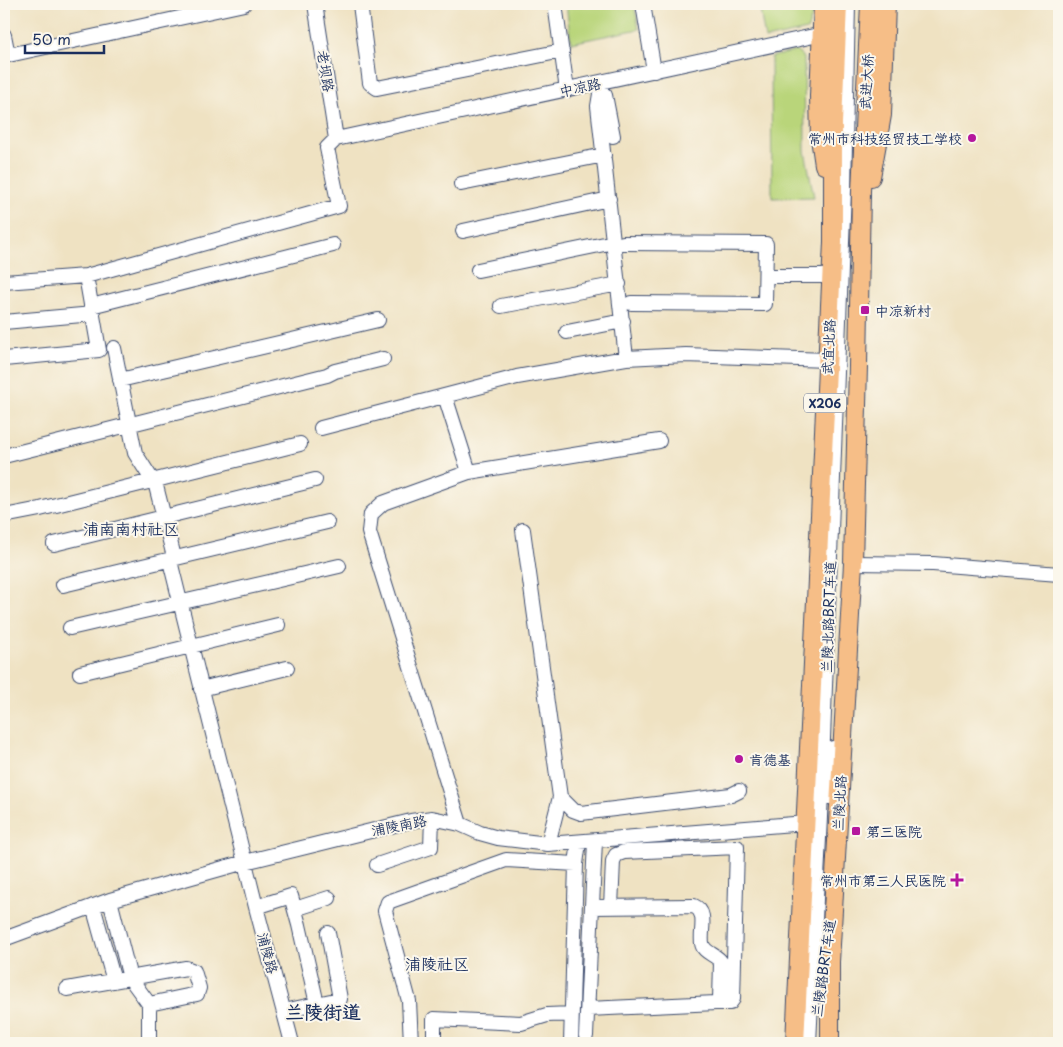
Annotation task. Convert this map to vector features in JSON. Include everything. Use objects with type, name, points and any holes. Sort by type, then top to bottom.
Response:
[{"type":"main road","points":[[823,4],[819,96],[820,138],[833,242]]},
{"type":"main road","name":"X206","points":[[838,4],[833,123],[859,241],[853,563]]},
{"type":"main road","name":"武进大桥","points":[[848,190],[870,4]]},
{"type":"main road","points":[[859,241],[882,115],[886,4]]},
{"type":"main road","name":"武宜北路","points":[[806,824],[833,242],[848,190]]},
{"type":"main road","name":"兰陵北路","points":[[831,1039],[830,962],[853,563]]},
{"type":"main road","points":[[795,1043],[806,824]]},
{"type":"street","points":[[4,35],[6,56],[244,4]]},
{"type":"street","name":"老坝路","points":[[315,4],[336,139]]},
{"type":"street","points":[[360,4],[370,83],[377,88],[562,50]]},
{"type":"street","points":[[555,4],[567,90]]},
{"type":"street","points":[[643,4],[654,71]]},
{"type":"street","points":[[848,4],[848,190]]},
{"type":"street","points":[[848,190],[862,4]]},
{"type":"street","name":"中凉路","points":[[336,139],[823,34]]},
{"type":"street","points":[[602,82],[614,136]]},
{"type":"street","points":[[602,82],[598,106],[609,200],[618,243],[619,284],[626,358]]},
{"type":"street","points":[[4,282],[86,276],[339,206],[327,148],[336,139]]},
{"type":"street","points":[[461,184],[604,155]]},
{"type":"street","name":"兰陵北路BRT车道","points":[[809,1043],[848,190]]},
{"type":"street","points":[[463,231],[609,200]]},
{"type":"street","points":[[478,270],[618,243],[766,244],[765,304],[631,303]]},
{"type":"street","points":[[4,322],[92,310],[333,245]]},
{"type":"street","points":[[4,359],[99,350],[86,276]]},
{"type":"street","points":[[766,276],[831,276]]},
{"type":"street","points":[[501,306],[619,284]]},
{"type":"street","points":[[120,380],[378,320]]},
{"type":"street","points":[[568,332],[623,321]]},
{"type":"street","name":"浦陵路","points":[[114,348],[136,453],[156,486],[164,517],[173,553],[170,565],[292,1043]]},
{"type":"street","points":[[321,428],[517,377],[626,358],[686,355],[827,360]]},
{"type":"street","points":[[4,456],[129,423],[327,375],[335,371],[383,359]]},
{"type":"street","points":[[445,396],[469,472]]},
{"type":"street","points":[[460,824],[369,532],[371,514],[383,503],[469,472],[659,441]]},
{"type":"street","points":[[4,516],[40,509],[300,444]]},
{"type":"street","points":[[54,544],[316,480]]},
{"type":"street","points":[[63,585],[327,522]]},
{"type":"street","points":[[523,530],[560,797],[548,844]]},
{"type":"street","points":[[853,563],[933,564],[1059,574]]},
{"type":"street","points":[[70,628],[339,566]]},
{"type":"street","points":[[80,673],[278,625]]},
{"type":"street","points":[[201,688],[287,668]]},
{"type":"street","points":[[816,1004],[833,748]]},
{"type":"street","points":[[560,797],[573,810],[581,813],[731,795],[739,791]]},
{"type":"street","points":[[377,865],[431,847],[432,818]]},
{"type":"street","name":"浦陵南路","points":[[4,939],[110,900],[245,862],[412,820],[432,818],[460,824],[480,833],[498,838],[548,844],[806,824]]},
{"type":"street","points":[[586,1036],[595,841]]},
{"type":"street","points":[[571,1043],[576,864],[579,842]]},
{"type":"street","points":[[588,1008],[730,1003],[734,999],[737,847],[624,852],[616,855],[613,861],[611,907]]},
{"type":"street","points":[[411,1043],[409,1001],[385,911],[388,902],[506,860],[576,864]]},
{"type":"street","name":"兰陵路BRT车道","points":[[815,1043],[816,1004],[834,894]]},
{"type":"street","points":[[256,908],[291,896],[317,1004]]},
{"type":"street","points":[[295,909],[329,898]]},
{"type":"street","points":[[110,900],[130,978],[149,1004],[149,1043]]},
{"type":"street","points":[[93,906],[114,981]]},
{"type":"street","points":[[592,907],[694,906],[699,908],[702,914],[702,945],[704,950],[718,957],[721,962],[720,1000],[716,1003]]},
{"type":"street","points":[[284,1011],[340,999],[328,933]]},
{"type":"street","points":[[66,989],[186,968],[194,970],[199,988],[197,994],[149,1004]]},
{"type":"street","points":[[434,1043],[434,1019],[521,1023],[547,1015],[572,1014]]},
{"type":"green space","points":[[566,4],[634,4],[639,29],[571,43]]},
{"type":"green space","points":[[759,4],[813,4],[812,17],[807,30],[765,39]]},
{"type":"green space","points":[[796,51],[804,58],[805,151],[814,197],[772,198],[771,57]]},
{"type":"place","name":"常州市科技经贸技工学校","points":[[972,138]]},
{"type":"place","name":"中凉新村","points":[[865,310]]},
{"type":"place","name":"肯德基","points":[[739,759]]},
{"type":"place","name":"第三医院","points":[[856,831]]},
{"type":"place","name":"常州市第三人民医院","points":[[957,880]]},
{"type":"district","name":"浦南南村社区","points":[[131,528]]},
{"type":"district","name":"浦陵社区","points":[[437,963]]},
{"type":"district","name":"兰陵街道","points":[[323,1011]]}]
